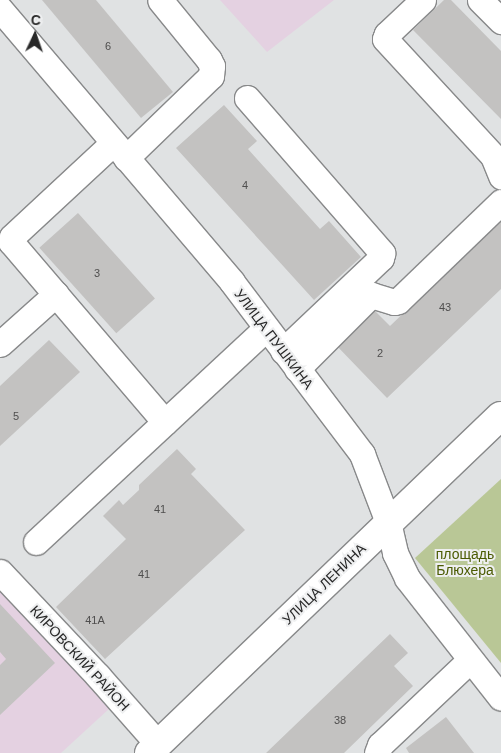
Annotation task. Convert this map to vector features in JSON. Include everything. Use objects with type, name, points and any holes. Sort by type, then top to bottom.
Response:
[{"type":"main road","name":"УЛИЦА ЛЕНИНА","points":[[154,749],[388,522],[501,416]]},
{"type":"street","points":[[160,0],[208,60],[212,66],[211,76],[11,239],[12,244],[165,422]]},
{"type":"street","points":[[423,0],[387,34],[385,39],[493,156],[501,176]]},
{"type":"street","points":[[480,0],[501,22]]},
{"type":"street","name":"УЛИЦА ПУШКИНА","points":[[0,9],[232,282],[362,454],[388,522],[395,554],[407,578],[501,698]]},
{"type":"street","points":[[247,98],[382,254],[381,258],[290,360]]},
{"type":"street","points":[[290,360],[371,295],[394,302],[398,301],[501,202]]},
{"type":"street","points":[[0,344],[56,294]]},
{"type":"street","points":[[36,542],[266,328]]},
{"type":"street","name":"КИРОВСКИЙ РАЙОН","points":[[0,572],[98,676],[154,749]]},
{"type":"street","points":[[381,750],[470,660]]},
{"type":"shaded area","points":[[220,0],[334,0],[267,52]]},
{"type":"shaded area","points":[[0,588],[110,708],[61,753],[0,753]]},
{"type":"green space","name":"площадь Блюхера","points":[[501,479],[501,663],[415,558]]},
{"type":"building","points":[[42,0],[96,0],[173,92],[141,118]]},
{"type":"building","points":[[444,0],[451,0],[501,51],[501,119],[413,30]]},
{"type":"building","points":[[224,105],[257,141],[248,149],[320,229],[329,221],[361,257],[314,300],[176,148]]},
{"type":"building","points":[[78,213],[155,298],[116,333],[39,248]]},
{"type":"building","points":[[501,220],[501,289],[387,398],[335,344],[372,308],[390,326]]},
{"type":"building","points":[[49,340],[80,372],[0,446],[0,386]]},
{"type":"building","points":[[177,449],[196,469],[191,474],[245,530],[105,659],[56,607],[126,539],[103,516],[119,500],[123,505],[139,490],[139,485]]},
{"type":"building","points":[[0,604],[55,663],[0,715],[0,665],[6,659],[0,652]]},
{"type":"building","points":[[390,634],[408,653],[394,666],[413,686],[344,753],[266,753]]},
{"type":"building","points":[[446,717],[474,753],[409,753],[406,748]]}]
